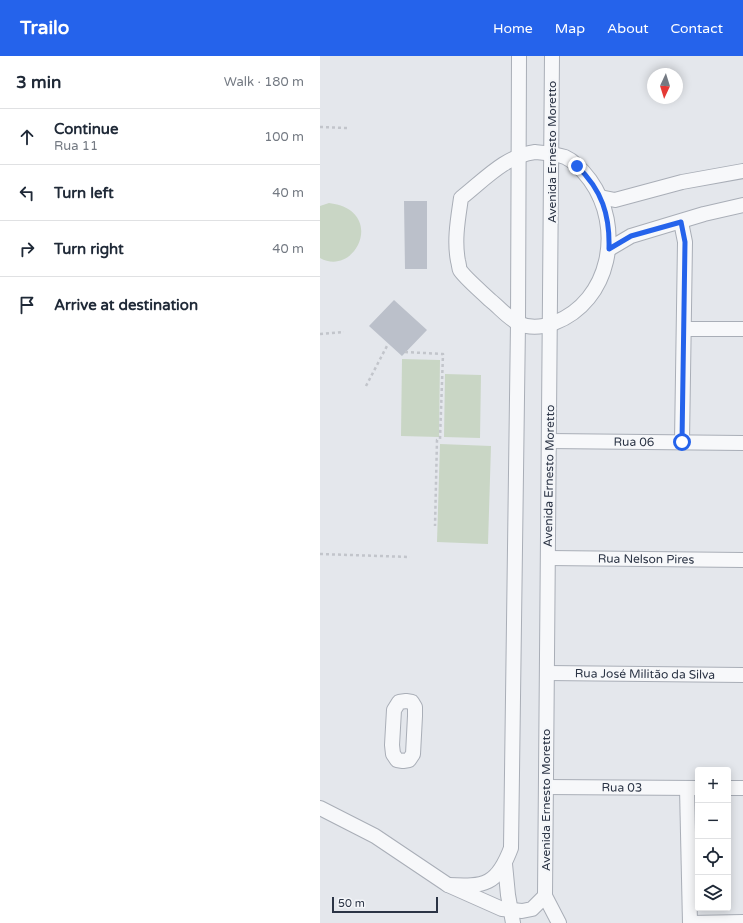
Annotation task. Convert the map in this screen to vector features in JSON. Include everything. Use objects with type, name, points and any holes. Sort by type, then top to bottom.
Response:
[{"type":"street","points":[[448,885],[470,886],[490,882],[505,864],[511,848],[518,323],[519,56]]},
{"type":"street","name":"Avenida Ernesto Moretto","points":[[545,896],[552,56]]},
{"type":"street","points":[[535,152],[552,154],[566,158],[577,166],[586,175],[600,197],[608,222],[609,249],[601,276],[587,299],[566,318],[550,324],[534,327],[518,323],[481,291],[460,270],[456,238],[461,198],[502,164],[519,156],[535,152]]},
{"type":"street","points":[[600,197],[615,200],[682,182],[743,171]]},
{"type":"street","points":[[609,249],[631,236],[704,214],[743,205]]},
{"type":"street","points":[[681,222],[685,242],[682,442]]},
{"type":"street","points":[[684,329],[743,329]]},
{"type":"street","name":"Rua 06","points":[[549,441],[743,443]]},
{"type":"street","name":"Rua Nelson Pires","points":[[548,558],[743,560]]},
{"type":"street","name":"Rua José Militão da Silva","points":[[547,673],[743,675]]},
{"type":"street","name":"Rua 03","points":[[546,787],[693,788]]},
{"type":"street","points":[[693,788],[690,923],[743,922]]},
{"type":"street","points":[[731,788],[743,788]]},
{"type":"street","points":[[320,808],[375,836],[448,885],[502,910],[512,917]]},
{"type":"street","points":[[505,864],[512,917]]},
{"type":"street","points":[[512,917],[522,911],[532,908],[545,896],[559,923]]},
{"type":"path","points":[[320,127],[347,128]]},
{"type":"path","points":[[320,334],[344,332]]},
{"type":"path","points":[[366,386],[388,344]]},
{"type":"path","points":[[405,352],[443,354],[440,440],[437,440],[435,526]]},
{"type":"path","points":[[320,554],[410,557]]},
{"type":"green space","points":[[329,203],[347,208],[357,217],[361,229],[360,241],[354,251],[345,259],[333,262],[320,258],[320,206]]},
{"type":"green space","points":[[402,359],[440,360],[439,437],[401,436]]},
{"type":"green space","points":[[445,374],[481,375],[480,438],[444,437]]},
{"type":"green space","points":[[440,444],[491,446],[488,544],[437,542]]},
{"type":"building","points":[[404,201],[427,201],[427,269],[405,269]]},
{"type":"building","points":[[394,300],[427,330],[402,356],[369,326]]},
{"type":"route","points":[[577,166],[586,175],[600,197],[608,222],[609,249],[631,236],[681,222],[685,242],[682,442]]}]
